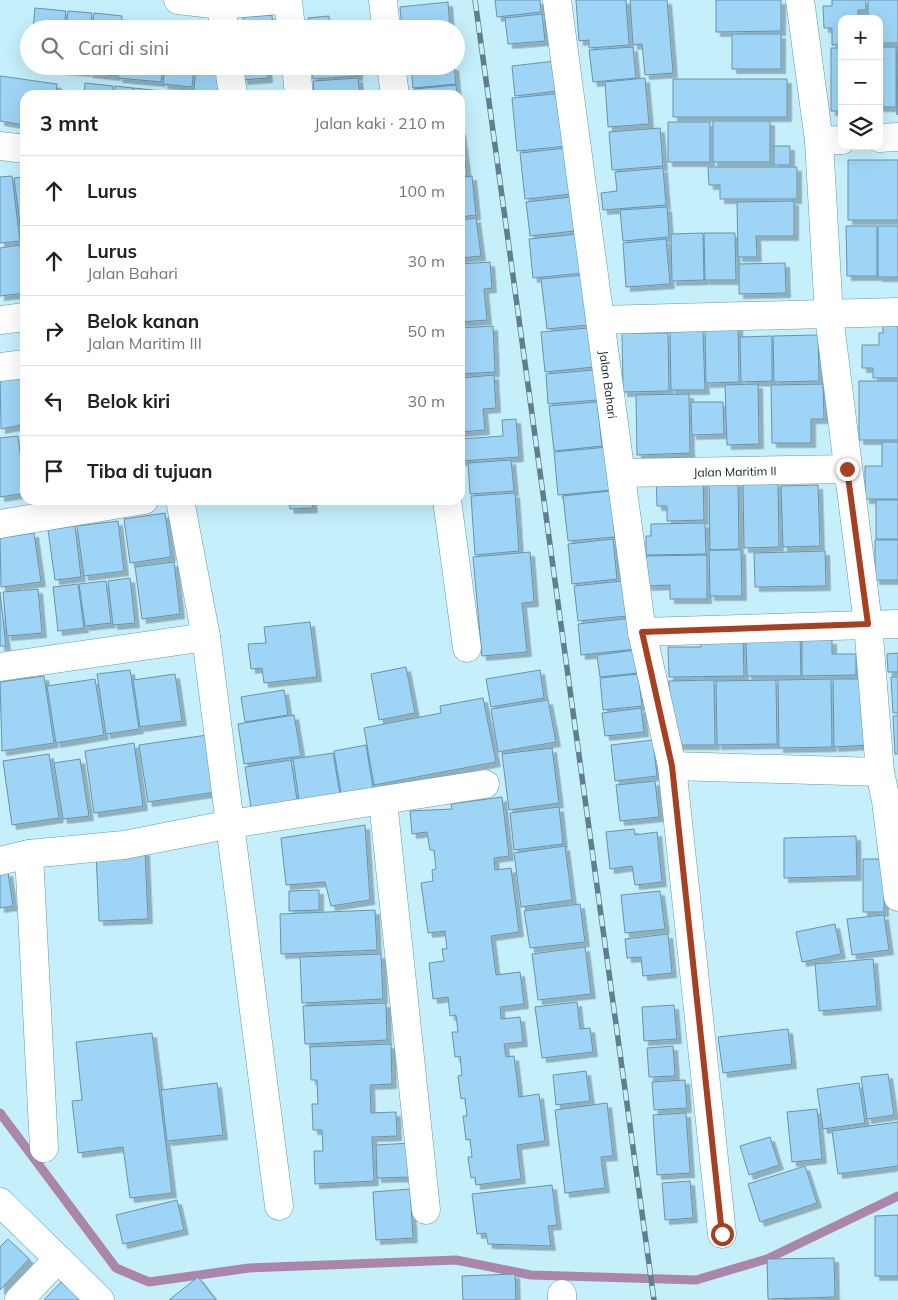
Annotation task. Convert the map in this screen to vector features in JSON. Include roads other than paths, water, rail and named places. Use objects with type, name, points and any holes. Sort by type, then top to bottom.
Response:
[{"type":"street","points":[[178,0],[222,11],[279,0]]},
{"type":"street","points":[[288,0],[290,20]]},
{"type":"street","points":[[383,0],[385,20]]},
{"type":"street","name":"Jalan Bahari","points":[[557,0],[642,632],[672,766],[722,1234]]},
{"type":"street","points":[[800,0],[830,141],[829,316],[868,624],[880,772],[886,801],[898,897]]},
{"type":"street","points":[[230,75],[232,90]]},
{"type":"street","points":[[297,75],[298,90]]},
{"type":"street","points":[[392,75],[394,90]]},
{"type":"street","points":[[883,138],[898,137]]},
{"type":"street","points":[[0,146],[20,148]]},
{"type":"street","points":[[600,320],[829,316],[898,312]]},
{"type":"street","points":[[0,320],[20,318]]},
{"type":"street","points":[[0,367],[20,365]]},
{"type":"street","name":"Jalan Maritim II","points":[[621,473],[847,469]]},
{"type":"street","points":[[0,524],[114,505]]},
{"type":"street","points":[[181,505],[206,637],[279,1206]]},
{"type":"street","points":[[449,505],[466,648]]},
{"type":"street","points":[[642,632],[898,624]]},
{"type":"street","points":[[0,667],[206,637]]},
{"type":"street","points":[[672,766],[880,772]]},
{"type":"street","points":[[0,860],[29,854],[124,845],[231,824],[383,802],[486,784]]},
{"type":"street","points":[[383,802],[426,1210]]},
{"type":"street","points":[[29,854],[44,1148]]},
{"type":"street","points":[[0,1202],[57,1260],[100,1300]]},
{"type":"street","points":[[19,1300],[57,1260]]},
{"type":"waterway","points":[[0,1113],[116,1268],[149,1282],[249,1268],[456,1260],[531,1275],[696,1280],[767,1259],[898,1196]]},
{"type":"railway","points":[[475,0],[654,1300]]}]
